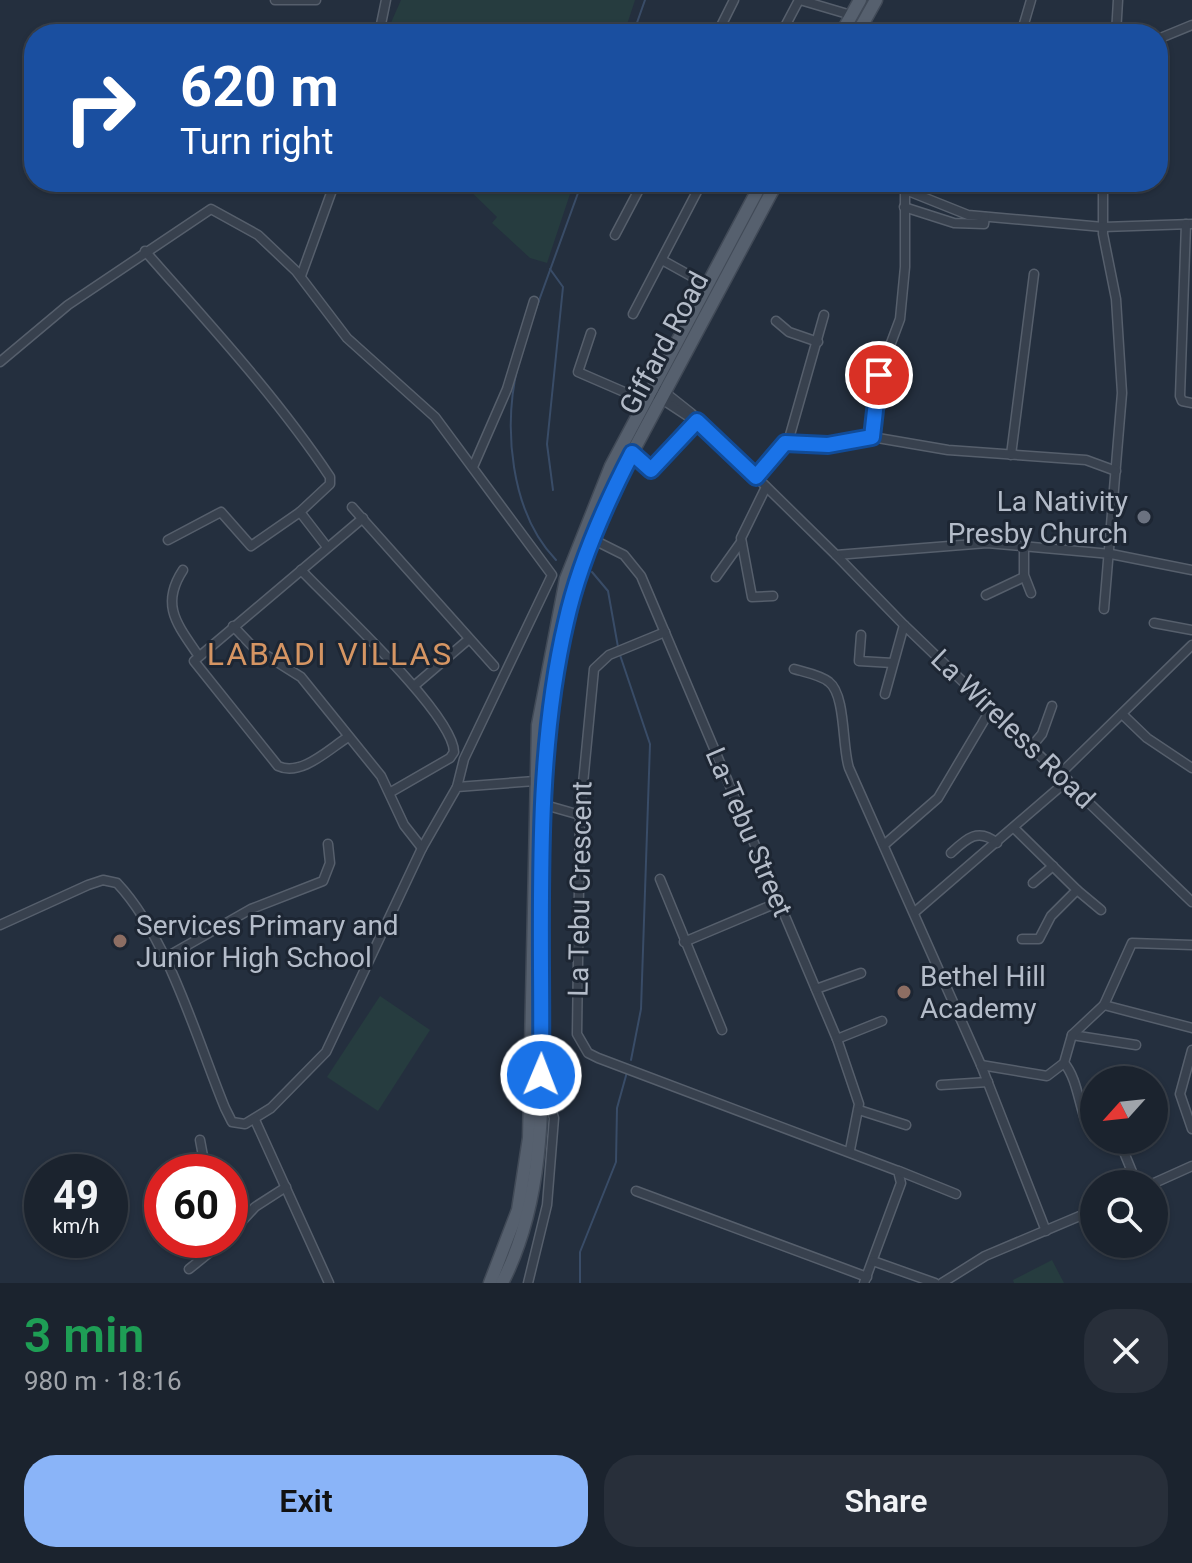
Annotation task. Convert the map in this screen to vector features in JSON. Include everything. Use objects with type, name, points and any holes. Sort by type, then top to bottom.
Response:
[{"type":"main road","points":[[846,24],[860,0]]},
{"type":"main road","points":[[863,24],[876,0]]},
{"type":"main road","name":"Giffard Road","points":[[502,1283],[529,1213],[539,1141],[545,805],[555,676],[566,619],[592,539],[632,453],[655,394],[707,285],[757,192]]},
{"type":"main road","name":"Giffard Road","points":[[490,1283],[518,1210],[529,1138],[538,725],[566,579],[598,495],[771,192]]},
{"type":"street","points":[[275,0],[300,3],[316,0]]},
{"type":"street","points":[[381,24],[386,0]]},
{"type":"street","points":[[722,24],[734,0]]},
{"type":"street","points":[[787,24],[800,0],[851,15]]},
{"type":"street","points":[[1024,24],[1031,0]]},
{"type":"street","points":[[1117,24],[1118,0]]},
{"type":"street","points":[[1168,35],[1192,25]]},
{"type":"street","points":[[301,276],[331,192]]},
{"type":"street","points":[[615,235],[638,192]]},
{"type":"street","points":[[633,314],[697,192]]},
{"type":"street","points":[[872,437],[879,375],[900,319],[905,267],[904,192]]},
{"type":"street","points":[[916,192],[950,209],[985,217],[1103,227],[1189,224],[1180,396],[1182,401],[1192,403]]},
{"type":"street","points":[[1103,192],[1103,227],[1118,319],[1122,393],[1111,554],[1104,609]]},
{"type":"street","points":[[904,207],[954,223],[984,224],[985,217]]},
{"type":"street","points":[[0,362],[68,305],[145,251],[214,209],[258,235],[301,276],[347,338],[425,406],[549,570],[552,579],[464,759],[457,787],[422,848],[326,1052],[291,1090],[255,1120],[245,1124],[232,1122],[163,959],[133,903],[112,881],[88,885],[0,925]]},
{"type":"street","points":[[145,251],[230,347],[330,477],[330,484],[300,512],[251,546],[221,512],[168,540]]},
{"type":"street","points":[[662,260],[707,285]]},
{"type":"street","points":[[1011,455],[1034,274]]},
{"type":"street","points":[[473,467],[507,389],[534,301]]},
{"type":"street","points":[[756,477],[788,442],[824,315]]},
{"type":"street","points":[[776,321],[789,332],[818,342]]},
{"type":"street","name":"La Wireless Road","points":[[591,333],[577,367],[578,372],[655,394],[697,421],[1192,902]]},
{"type":"street","points":[[632,453],[651,470],[697,421]]},
{"type":"street","points":[[788,442],[828,445],[872,437],[948,450],[1086,460],[1116,471]]},
{"type":"street","points":[[716,577],[741,542],[766,487]]},
{"type":"street","points":[[352,507],[494,666]]},
{"type":"street","points":[[300,512],[327,547]]},
{"type":"street","points":[[348,737],[298,769],[278,766],[195,664],[198,655],[363,518]]},
{"type":"street","name":"La-Tebu Street","points":[[592,539],[630,560],[641,576],[816,989],[857,1093],[859,1110],[850,1150]]},
{"type":"street","points":[[741,542],[752,597],[773,596]]},
{"type":"street","points":[[836,555],[955,544],[1024,546],[1111,554],[1192,570]]},
{"type":"street","points":[[1024,546],[1024,577],[1031,593]]},
{"type":"street","points":[[183,570],[173,585],[172,615],[198,655]]},
{"type":"street","points":[[301,570],[414,686],[451,735],[454,752],[450,758],[391,792]]},
{"type":"street","points":[[549,570],[566,579]]},
{"type":"street","points":[[986,595],[1024,577]]},
{"type":"street","points":[[1154,623],[1192,630]]},
{"type":"street","points":[[885,694],[904,625]]},
{"type":"street","points":[[233,626],[253,647],[301,677],[391,792],[404,825],[422,848]]},
{"type":"street","name":"La Tebu Crescent","points":[[665,632],[609,655],[594,669],[580,815],[577,1006],[581,1045],[598,1058],[850,1150]]},
{"type":"street","points":[[861,635],[859,661],[893,663]]},
{"type":"street","points":[[414,686],[469,639]]},
{"type":"street","points":[[1061,773],[1192,645]]},
{"type":"street","points":[[794,669],[832,684],[842,720],[849,768],[916,911],[1046,1231]]},
{"type":"street","points":[[1032,746],[1042,734],[1052,706]]},
{"type":"street","points":[[884,845],[938,798],[992,707]]},
{"type":"street","points":[[1122,714],[1156,745],[1192,768]]},
{"type":"street","points":[[916,911],[1068,780]]},
{"type":"street","points":[[457,787],[535,781]]},
{"type":"street","points":[[545,805],[580,815]]},
{"type":"street","points":[[1014,828],[1101,910]]},
{"type":"street","points":[[951,853],[970,836],[983,835],[997,843]]},
{"type":"street","points":[[163,959],[251,909],[323,881],[330,863],[328,844]]},
{"type":"street","points":[[1033,883],[1053,866]]},
{"type":"street","points":[[660,879],[722,1030]]},
{"type":"street","points":[[1022,939],[1039,939],[1051,916],[1077,890]]},
{"type":"street","points":[[684,942],[779,902]]},
{"type":"street","points":[[981,1065],[1044,1077],[1064,1063],[1072,1035],[1104,1005],[1132,943],[1192,945]]},
{"type":"street","points":[[816,989],[861,973]]},
{"type":"street","points":[[1104,1005],[1192,1028]]},
{"type":"street","points":[[837,1039],[882,1021]]},
{"type":"street","points":[[1072,1035],[1136,1045]]},
{"type":"street","points":[[1192,1050],[1180,1094],[1192,1129]]},
{"type":"street","points":[[1064,1063],[1073,1076],[1080,1106]]},
{"type":"street","points":[[941,1085],[988,1082]]},
{"type":"street","points":[[528,1283],[547,1205],[552,1147],[553,1109],[540,1105]]},
{"type":"street","points":[[859,1110],[906,1125]]},
{"type":"street","points":[[255,1120],[329,1283]]},
{"type":"street","points":[[200,1140],[203,1154]]},
{"type":"street","points":[[850,1150],[956,1194]]},
{"type":"street","points":[[1168,1177],[1192,1166]]},
{"type":"street","points":[[636,1191],[865,1280],[901,1183],[898,1171]]},
{"type":"street","points":[[248,1215],[286,1187]]},
{"type":"street","points":[[942,1283],[985,1256],[1080,1216]]},
{"type":"street","points":[[189,1269],[203,1258]]},
{"type":"street","points":[[873,1261],[935,1283]]},
{"type":"green space","points":[[401,0],[635,0],[627,24],[390,24]]},
{"type":"green space","points":[[471,192],[571,192],[547,263],[530,258],[492,223],[497,217]]},
{"type":"green space","points":[[380,996],[430,1030],[378,1111],[327,1077]]},
{"type":"green space","points":[[1052,1260],[1064,1283],[1014,1283],[1013,1280]]},
{"type":"waterway","points":[[637,24],[645,0]]},
{"type":"waterway","points":[[533,317],[578,192]]},
{"type":"waterway","points":[[550,269],[563,287],[547,444],[553,490]]},
{"type":"waterway","points":[[518,365],[511,415],[514,468],[529,518],[556,560]]},
{"type":"waterway","points":[[592,572],[608,591],[618,647]]},
{"type":"waterway","points":[[620,655],[650,744],[641,1009],[631,1060]]},
{"type":"waterway","points":[[580,1283],[580,1252],[616,1162],[617,1108],[627,1072]]},
{"type":"place","name":"La Nativity Presby Church","points":[[1144,517]]},
{"type":"place","name":"Services Primary and Junior High School","points":[[120,941]]},
{"type":"place","name":"Bethel Hill Academy","points":[[904,992]]},
{"type":"district","name":"LABADI VILLAS","points":[[330,654]]},
{"type":"route","points":[[541,1075],[548,731],[566,619],[585,558],[614,487],[632,453],[651,470],[697,421],[756,477],[782,444],[828,445],[872,437],[879,375]]}]
